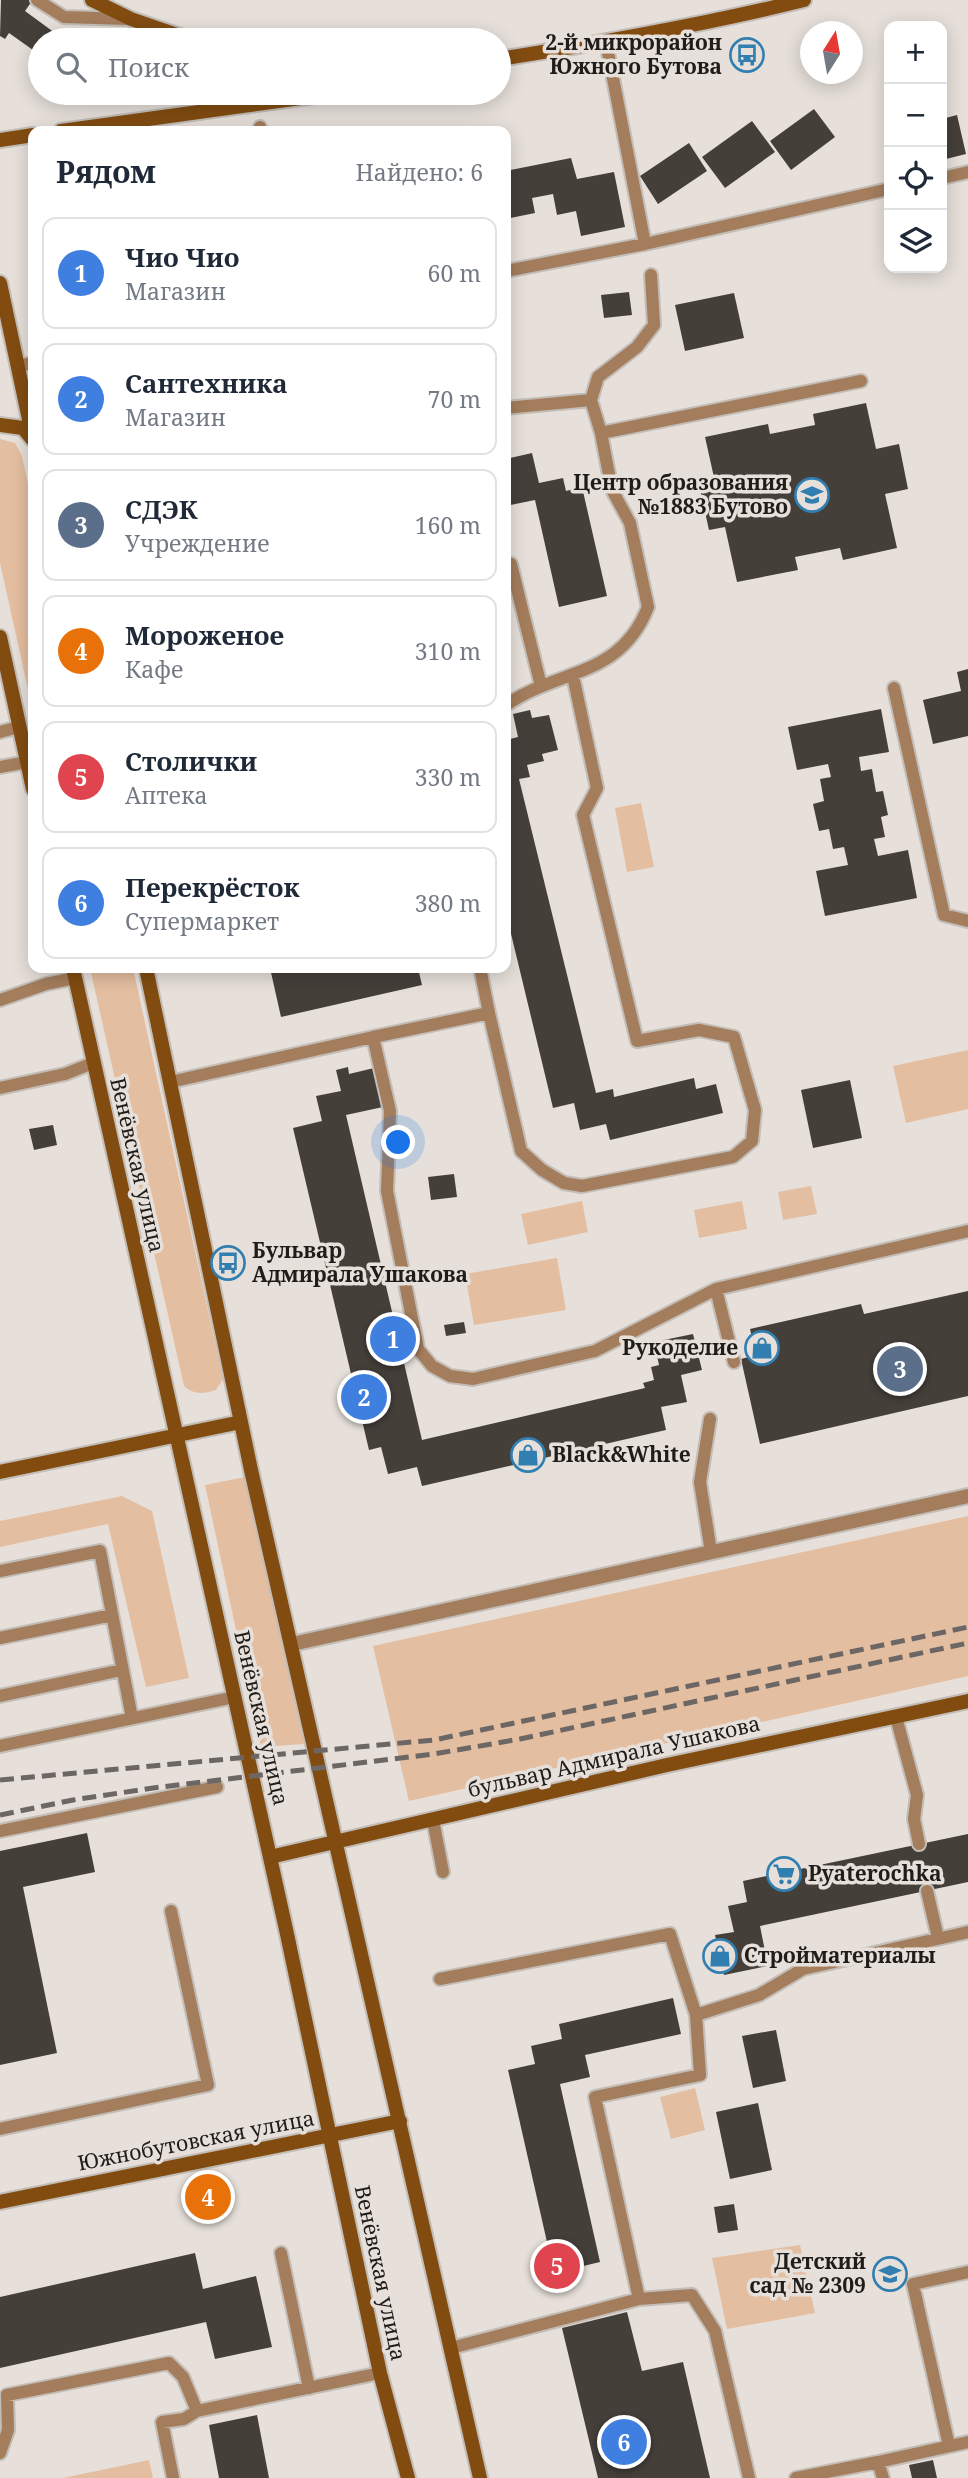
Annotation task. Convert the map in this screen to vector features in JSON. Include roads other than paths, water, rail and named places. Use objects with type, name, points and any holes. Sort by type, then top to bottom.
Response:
[{"type":"main road","points":[[92,0],[157,28]]},
{"type":"main road","points":[[511,57],[606,42],[739,16],[804,0]]},
{"type":"main road","points":[[97,126],[250,105]]},
{"type":"main road","points":[[0,139],[28,136]]},
{"type":"main road","points":[[0,283],[28,415]]},
{"type":"main road","points":[[0,425],[23,428],[28,434]]},
{"type":"main road","points":[[0,637],[28,766]]},
{"type":"main road","name":"Венёвская улица","points":[[74,973],[270,1857],[380,2373],[408,2478]]},
{"type":"main road","points":[[147,973],[241,1422],[480,2478]]},
{"type":"main road","points":[[0,1472],[241,1422]]},
{"type":"main road","name":"бульвар Адмирала Ушакова","points":[[270,1857],[667,1765],[968,1701]]},
{"type":"main road","name":"Южнобутовская улица","points":[[0,2202],[400,2122]]},
{"type":"street","points":[[292,1644],[968,1496]]},
{"type":"lane","points":[[37,0],[64,17],[131,19]]},
{"type":"lane","points":[[606,42],[645,244]]},
{"type":"lane","points":[[947,176],[968,172]]},
{"type":"lane","points":[[511,270],[645,244],[884,190]]},
{"type":"lane","points":[[511,702],[541,686],[573,676],[615,655],[638,627],[648,607],[630,523],[612,490],[601,433],[591,400],[598,377],[637,347],[654,325],[651,275]]},
{"type":"lane","points":[[18,366],[28,364]]},
{"type":"lane","points":[[601,433],[861,381]]},
{"type":"lane","points":[[511,408],[591,400]]},
{"type":"lane","points":[[511,564],[541,686]]},
{"type":"lane","points":[[481,973],[521,1152],[542,1170],[564,1182],[582,1186],[733,1157],[752,1141],[755,1110],[734,1037],[699,1030],[637,1041],[583,815],[597,788],[573,676]]},
{"type":"lane","points":[[894,688],[944,915],[968,921]]},
{"type":"lane","points":[[0,732],[19,727]]},
{"type":"lane","points":[[0,767],[27,761]]},
{"type":"lane","points":[[0,1000],[74,973]]},
{"type":"lane","points":[[170,1082],[489,1013]]},
{"type":"lane","points":[[373,1037],[390,1111],[387,1191],[418,1349],[432,1366],[450,1376],[473,1379],[595,1350],[716,1289],[968,1231]]},
{"type":"lane","points":[[0,1088],[65,1074],[93,1063]]},
{"type":"lane","points":[[716,1289],[734,1362]]},
{"type":"lane","points":[[710,1419],[700,1482],[711,1552]]},
{"type":"lane","points":[[0,1571],[100,1551],[132,1718]]},
{"type":"lane","points":[[0,1638],[112,1615]]},
{"type":"lane","points":[[0,1696],[122,1670]]},
{"type":"lane","points":[[0,1746],[235,1697]]},
{"type":"lane","points":[[896,1717],[916,1794],[914,1819],[919,1844]]},
{"type":"lane","points":[[0,1831],[217,1787]]},
{"type":"lane","points":[[433,1820],[443,1872]]},
{"type":"lane","points":[[927,1891],[938,1938]]},
{"type":"lane","points":[[0,2129],[208,2085],[171,1911]]},
{"type":"lane","points":[[696,2015],[759,1995],[803,1969],[968,1932]]},
{"type":"lane","points":[[440,1979],[670,1934],[696,2015],[700,2075],[595,2098],[639,2299]]},
{"type":"lane","points":[[281,2253],[309,2388]]},
{"type":"lane","points":[[949,2446],[913,2284],[968,2272]]},
{"type":"lane","points":[[451,2348],[639,2299],[692,2295],[715,2331],[749,2478]]},
{"type":"lane","points":[[0,2453],[8,2430],[7,2395],[169,2363],[183,2377],[197,2412]]},
{"type":"lane","points":[[173,2478],[162,2422],[380,2373]]},
{"type":"lane","points":[[796,2478],[968,2442]]},
{"type":"lane","points":[[878,2462],[883,2478]]},
{"type":"railway","points":[[0,1780],[434,1740],[968,1627]]},
{"type":"railway","points":[[0,1815],[153,1788],[434,1754],[520,1739],[968,1643]]},
{"type":"place","name":"2-й микрорайон Южного Бутова","points":[[747,55]]},
{"type":"place","name":"Центр образования №1883 Бутово","points":[[812,495]]},
{"type":"place","name":"Бульвар Адмирала Ушакова","points":[[228,1263]]},
{"type":"place","name":"Чио Чио","points":[[393,1339]]},
{"type":"place","name":"Рукоделие","points":[[762,1348]]},
{"type":"place","name":"СДЭК","points":[[900,1369]]},
{"type":"place","name":"Сантехника","points":[[364,1397]]},
{"type":"place","name":"Black&White","points":[[528,1455]]},
{"type":"place","name":"Pyaterochka","points":[[784,1874]]},
{"type":"place","name":"Стройматериалы","points":[[720,1956]]},
{"type":"place","name":"Мороженое","points":[[208,2197]]},
{"type":"place","name":"Столички","points":[[557,2266]]},
{"type":"place","name":"Детский сад № 2309","points":[[890,2274]]},
{"type":"place","name":"Перекрёсток","points":[[624,2442]]}]
